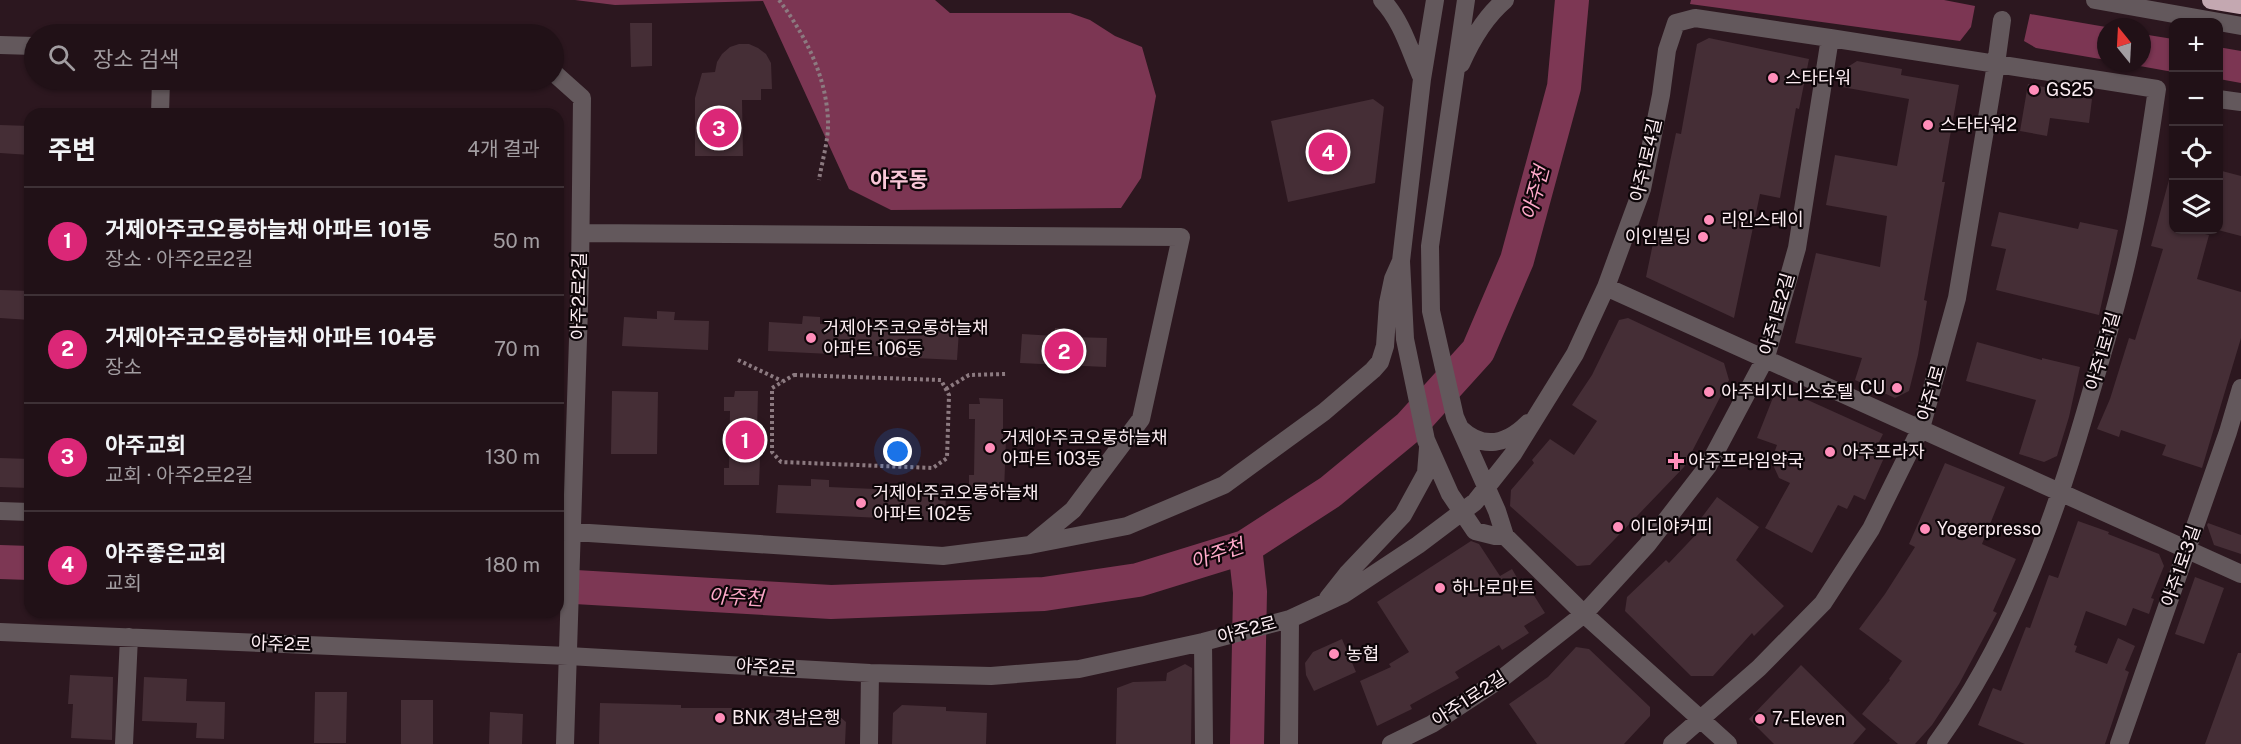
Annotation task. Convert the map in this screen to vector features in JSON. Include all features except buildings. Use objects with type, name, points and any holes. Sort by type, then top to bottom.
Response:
[{"type":"highway","points":[[2211,0],[2241,5]]},
{"type":"street","points":[[1382,0],[1392,11],[1402,29],[1422,79]]},
{"type":"street","points":[[1435,0],[1422,79],[1401,261],[1405,339],[1427,443],[1450,494],[1475,531],[1494,536],[1505,536]]},
{"type":"street","points":[[1466,0],[1430,246],[1431,311],[1458,423],[1497,511],[1505,536],[1584,614],[1728,744]]},
{"type":"street","points":[[1452,84],[1466,52],[1496,8],[1505,0]]},
{"type":"street","points":[[2095,0],[2241,26]]},
{"type":"street","name":"아주1로4길","points":[[1486,489],[1513,454],[1575,354],[1606,286],[1642,189],[1661,95],[1667,50],[1676,23],[1695,18],[1830,38]]},
{"type":"street","name":"아주1로","points":[[1672,744],[1759,668],[1823,603],[1871,529],[1921,428],[1957,298],[2002,20]]},
{"type":"street","points":[[1830,38],[1996,64]]},
{"type":"street","name":"아주1로2길","points":[[1391,744],[1432,724],[1504,676],[1584,614],[1647,545],[1708,466],[1766,357],[1797,248],[1830,38]]},
{"type":"street","points":[[0,45],[24,46]]},
{"type":"street","name":"아주1로1길","points":[[1936,744],[1989,660],[2030,576],[2061,494],[2111,326],[2165,91],[1996,64]]},
{"type":"street","name":"아주2로2길","points":[[564,82],[582,98],[581,233],[566,531],[568,656],[565,744]]},
{"type":"street","points":[[160,108],[161,90]]},
{"type":"street","points":[[2223,100],[2241,102]]},
{"type":"street","points":[[581,233],[1181,237],[1141,419],[1073,510],[1030,545]]},
{"type":"street","points":[[566,531],[943,556],[1030,545],[1127,526],[1224,485],[1324,412],[1380,362],[1385,346],[1388,303],[1393,279],[1401,261]]},
{"type":"street","points":[[1606,286],[2241,574]]},
{"type":"street","name":"아주1로3길","points":[[2119,744],[2241,388]]},
{"type":"street","points":[[1458,423],[1468,436],[1479,441],[1495,443],[1522,429],[1538,414]]},
{"type":"street","points":[[1323,605],[1347,574],[1403,515],[1426,473],[1427,443]]},
{"type":"street","name":"아주2로","points":[[0,632],[568,656],[870,673],[991,676],[1079,669],[1203,642],[1290,619],[1323,605],[1344,594],[1418,545],[1461,513],[1486,489]]},
{"type":"street","points":[[0,511],[24,512]]},
{"type":"street","points":[[1289,744],[1290,619]]},
{"type":"street","points":[[124,744],[129,637]]},
{"type":"street","points":[[1203,642],[1204,744]]},
{"type":"street","points":[[869,744],[870,673]]},
{"type":"path","points":[[779,0],[795,21],[814,57],[824,88],[828,121],[819,180]]},
{"type":"path","points":[[738,360],[782,381]]},
{"type":"path","points":[[946,389],[969,375],[1006,374]]},
{"type":"path","points":[[794,375],[941,380],[949,395],[947,458],[933,468],[781,462],[772,452],[772,388],[782,381],[794,375]]},
{"type":"shaded area","points":[[575,0],[935,0],[950,13],[1070,13],[1090,20],[1115,36],[1142,47],[1156,96],[1141,178],[1121,208],[891,210],[849,189],[763,1],[615,5]]},
{"type":"shaded area","points":[[1691,0],[1944,0],[1975,6],[1971,27],[1960,41],[1690,4]]},
{"type":"shaded area","points":[[2030,14],[2097,25],[2097,58],[2036,48],[2024,41]]},
{"type":"shaded area","points":[[2151,35],[2169,38],[2169,71],[2151,68]]},
{"type":"shaded area","points":[[2223,48],[2241,51],[2241,83],[2223,80]]},
{"type":"waterway","name":"아주천","points":[[564,586],[831,602],[1044,594],[1138,580],[1245,547],[1330,492],[1410,426],[1478,351],[1517,260],[1564,87],[1572,0]]},
{"type":"waterway","points":[[1245,547],[1250,592],[1247,744]]},
{"type":"waterway","name":"아주천","points":[[0,562],[24,563]]},
{"type":"place","name":"스타타워","points":[[1773,78]]},
{"type":"place","name":"GS25","points":[[2034,90]]},
{"type":"place","name":"스타타워2","points":[[1928,125]]},
{"type":"place","name":"아주교회","points":[[719,128]]},
{"type":"place","name":"아주좋은교회","points":[[1328,152]]},
{"type":"place","name":"리인스테이","points":[[1709,220]]},
{"type":"place","name":"이인빌딩","points":[[1703,237]]},
{"type":"place","name":"거제아주코오롱하늘채 아파트 106동","points":[[811,338]]},
{"type":"place","name":"거제아주코오롱하늘채 아파트 104동","points":[[1064,351]]},
{"type":"place","name":"CU","points":[[1897,388]]},
{"type":"place","name":"아주비지니스호텔","points":[[1709,392]]},
{"type":"place","name":"거제아주코오롱하늘채 아파트 101동","points":[[745,440]]},
{"type":"place","name":"거제아주코오롱하늘채 아파트 103동","points":[[990,448]]},
{"type":"place","name":"아주프라자","points":[[1830,452]]},
{"type":"place","name":"아주프라임약국","points":[[1676,461]]},
{"type":"place","name":"거제아주코오롱하늘채 아파트 102동","points":[[861,503]]},
{"type":"place","name":"이디야커피","points":[[1618,527]]},
{"type":"place","name":"Yogerpresso","points":[[1925,529]]},
{"type":"place","name":"하나로마트","points":[[1440,588]]},
{"type":"place","name":"농협","points":[[1334,654]]},
{"type":"place","name":"BNK 경남은행","points":[[720,718]]},
{"type":"place","name":"7-Eleven","points":[[1760,719]]},
{"type":"district","name":"아주동","points":[[899,180]]}]
